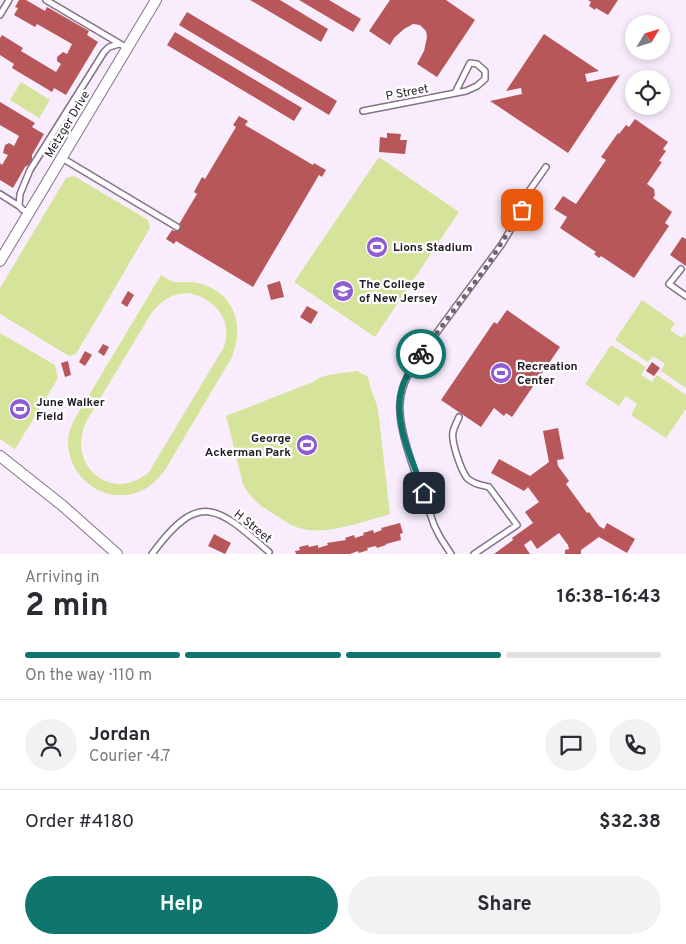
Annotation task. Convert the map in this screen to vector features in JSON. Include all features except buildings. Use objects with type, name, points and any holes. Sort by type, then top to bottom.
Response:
[{"type":"street","name":"Metzger Drive","points":[[0,261],[62,157],[123,46],[156,0]]},
{"type":"street","points":[[0,456],[63,506],[116,554]]},
{"type":"lane","points":[[0,15],[9,0]]},
{"type":"lane","points":[[46,0],[123,46]]},
{"type":"lane","points":[[19,206],[20,194],[30,170],[104,52],[109,47],[123,46]]},
{"type":"lane","name":"P Street","points":[[362,111],[466,91],[478,86],[485,79],[485,71],[477,64],[470,62],[455,93]]},
{"type":"lane","points":[[62,157],[177,227]]},
{"type":"lane","points":[[451,554],[434,525],[407,445],[400,415],[402,389],[411,368],[502,244],[522,210],[528,194],[546,167]]},
{"type":"lane","points":[[0,194],[29,213]]},
{"type":"lane","points":[[681,270],[668,284],[686,296]]},
{"type":"lane","points":[[459,417],[453,433],[453,443],[464,471],[468,478],[477,485],[489,487],[517,525],[474,554]]},
{"type":"lane","name":"H Street","points":[[152,554],[181,520],[197,513],[207,512],[226,516],[269,552]]},
{"type":"green space","points":[[21,82],[50,100],[39,118],[10,100]]},
{"type":"green space","name":"Lions Stadium","points":[[379,157],[459,212],[375,337],[294,282]]},
{"type":"green space","points":[[74,176],[148,220],[150,228],[76,354],[69,356],[0,314],[0,288],[66,178]]},
{"type":"green space","points":[[161,275],[173,282],[195,282],[210,287],[228,302],[236,321],[237,333],[232,357],[165,470],[150,486],[126,495],[113,495],[101,491],[81,477],[74,467],[68,442],[74,420]],"holes":[[[188,293],[214,305],[220,311],[226,327],[224,347],[149,472],[135,481],[121,484],[108,482],[96,476],[87,466],[82,453],[81,438],[86,422],[152,312],[172,296]]]},
{"type":"green space","points":[[642,300],[675,323],[670,330],[682,338],[686,333],[686,388],[661,371],[665,364],[653,356],[648,362],[615,340]]},
{"type":"green space","name":"June Walker Field","points":[[0,333],[55,365],[58,378],[15,449],[0,439]]},
{"type":"green space","points":[[611,345],[646,367],[641,375],[652,382],[657,375],[686,395],[686,409],[666,438],[631,415],[637,404],[626,396],[619,406],[585,384]]},
{"type":"green space","name":"George Ackerman Park","points":[[357,371],[368,377],[378,409],[390,514],[335,529],[303,529],[267,510],[246,489],[243,484],[226,416],[313,382],[323,376]]},
{"type":"way so far","points":[[421,354],[487,266],[522,210]]},
{"type":"place","name":"Lions Stadium","points":[[377,247]]},
{"type":"place","name":"The College of New Jersey","points":[[343,291]]},
{"type":"place","name":"Recreation Center","points":[[501,373]]},
{"type":"place","name":"June Walker Field","points":[[20,409]]},
{"type":"place","name":"George Ackerman Park","points":[[307,445]]},
{"type":"route","points":[[421,354],[411,368],[402,389],[400,415],[407,445],[424,493]]}]
